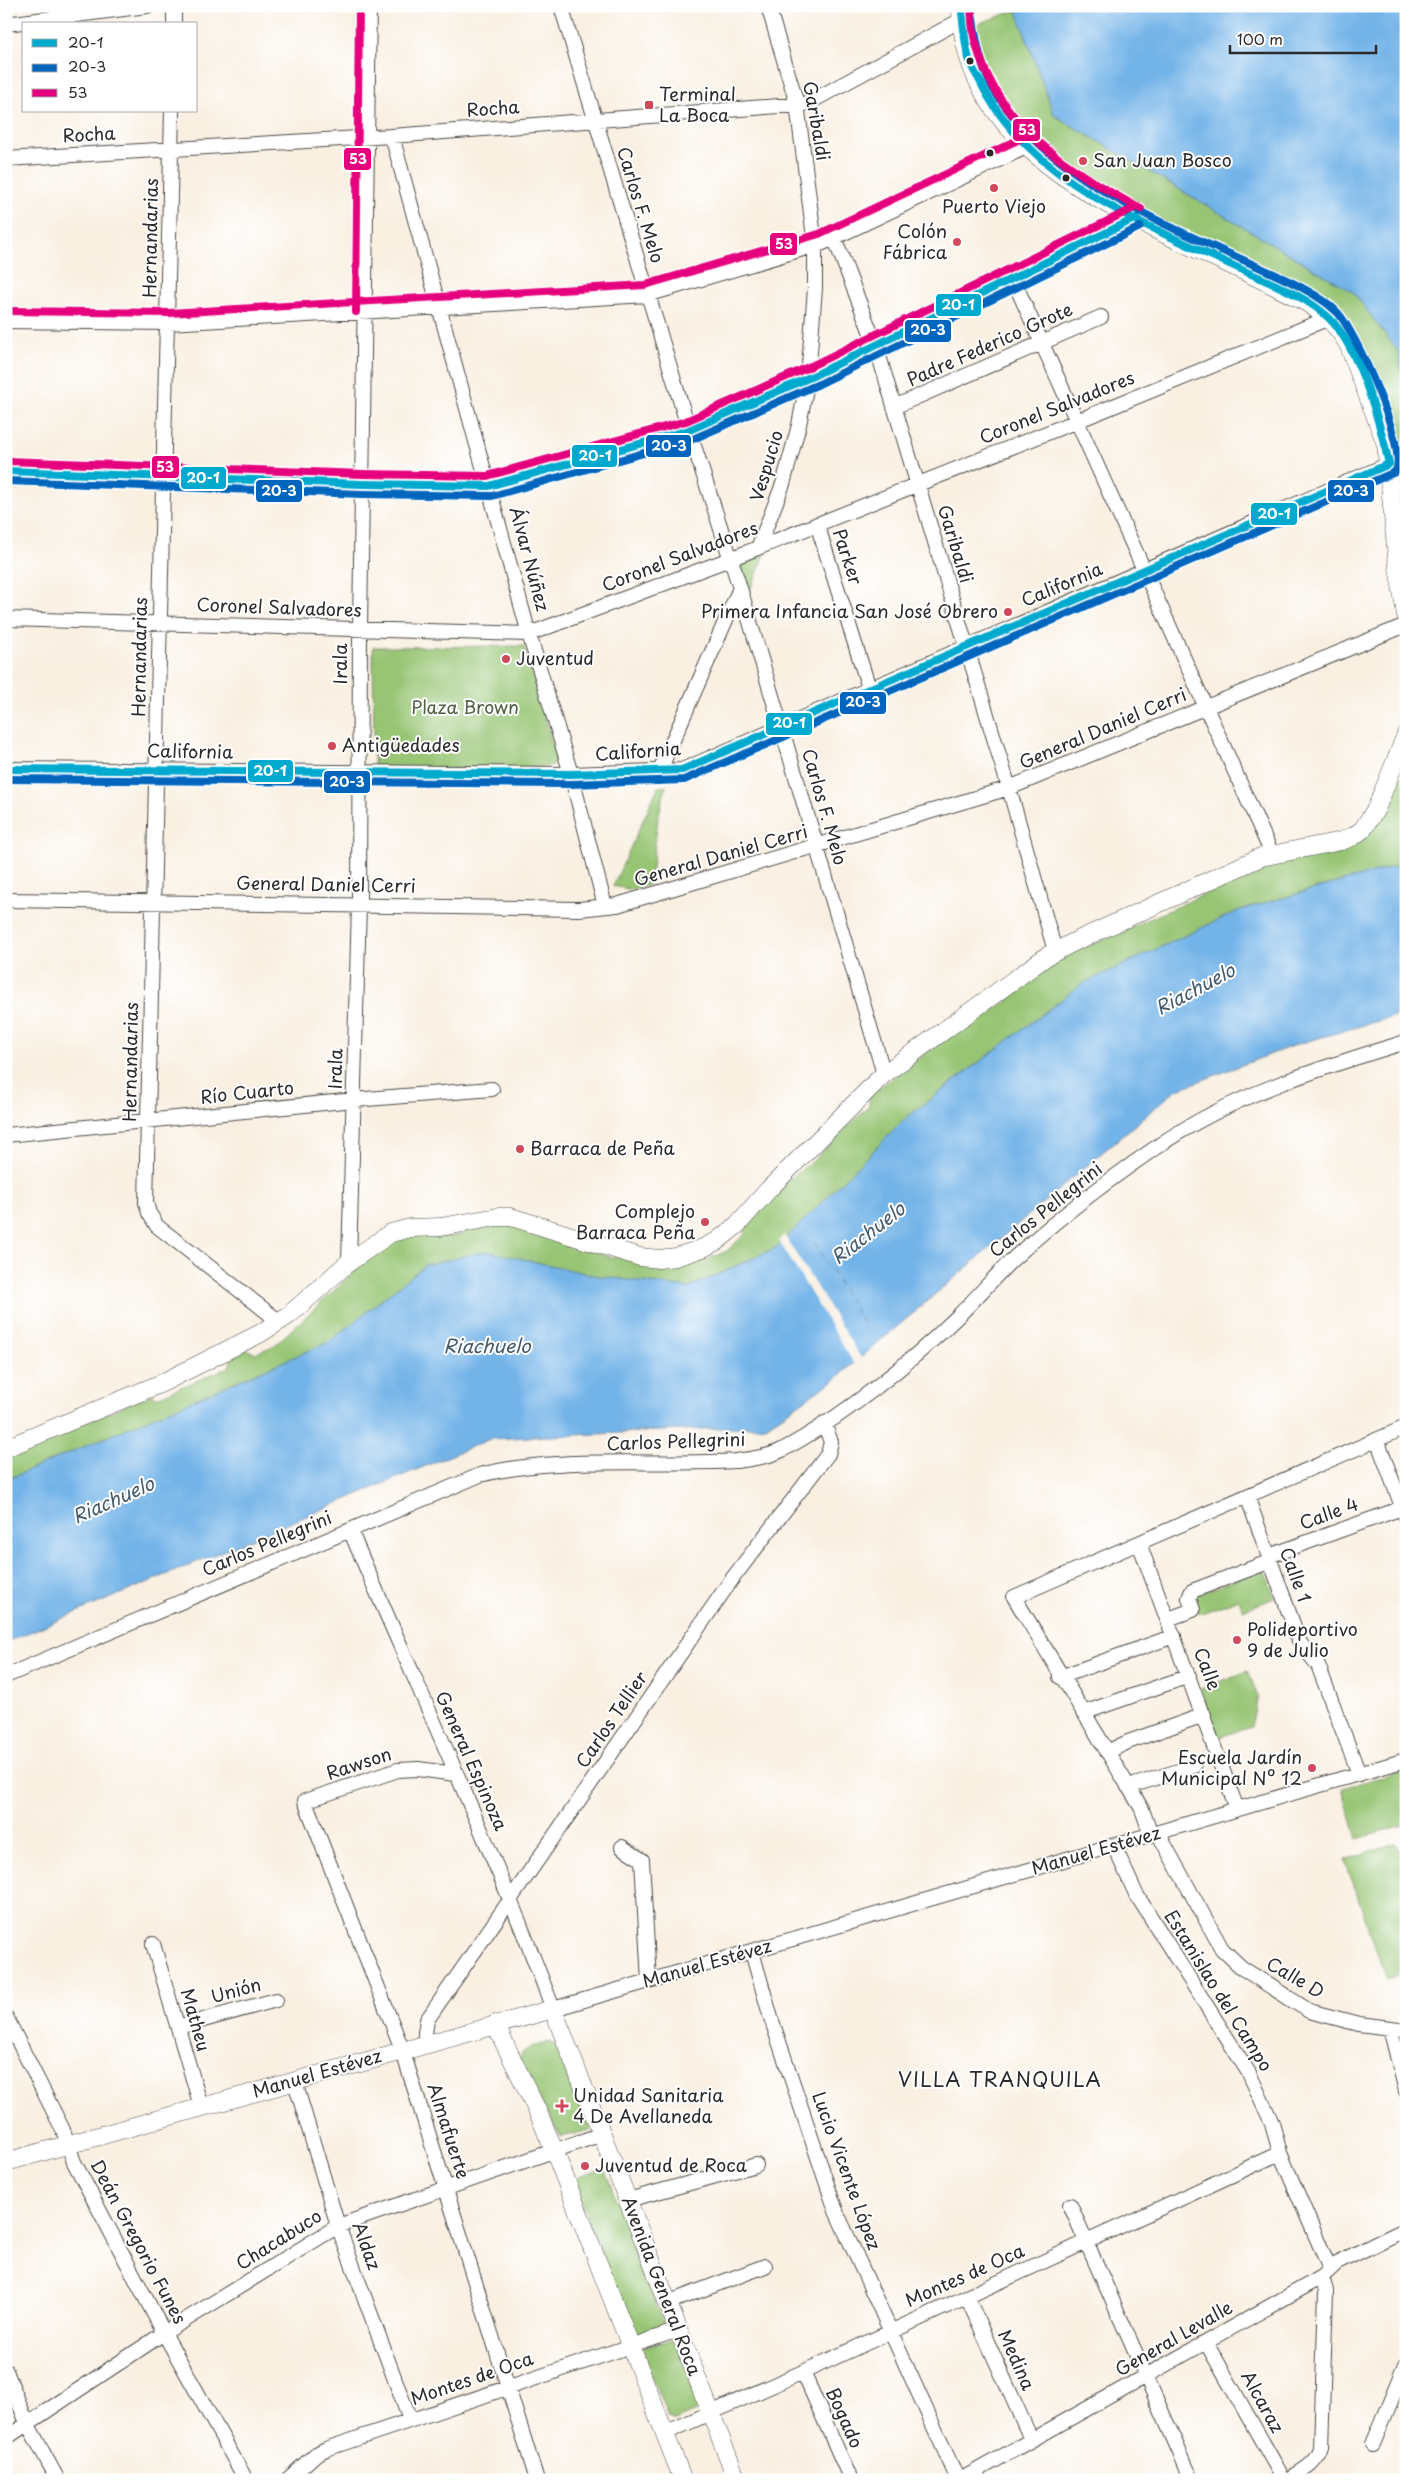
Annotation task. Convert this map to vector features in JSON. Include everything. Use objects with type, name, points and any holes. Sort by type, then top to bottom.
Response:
[{"type":"main road","points":[[961,13],[969,61],[981,88],[1002,122],[1026,147],[1061,175],[1136,218],[1301,300],[1329,318],[1349,346],[1382,434],[1389,464],[1398,567],[1406,616]]},
{"type":"main road","points":[[6,1448],[162,1383],[280,1322],[349,1262],[385,1236],[399,1230],[441,1227],[504,1216],[524,1220],[640,1257],[659,1259],[692,1253],[717,1241],[737,1225],[769,1189],[884,1074],[1055,952],[1272,854],[1341,841],[1359,832],[1376,809],[1406,735]]},
{"type":"main road","name":"Manuel Estévez","points":[[6,2162],[201,2106],[294,2082],[426,2042],[553,2009]]},
{"type":"main road","name":"Avenida General Roca","points":[[553,2009],[737,2480]]},
{"type":"main road","points":[[495,2024],[537,2110],[554,2150],[683,2480]]},
{"type":"street","points":[[6,24],[147,6]]},
{"type":"street","points":[[174,6],[174,22]]},
{"type":"street","name":"Irala","points":[[349,1262],[359,905],[360,630],[369,6]]},
{"type":"street","name":"Carlos F. Melo","points":[[561,6],[688,430],[740,588],[884,1074]]},
{"type":"street","name":"Garibaldi","points":[[768,6],[797,104],[815,245]]},
{"type":"street","name":"Rocha","points":[[6,159],[392,136],[797,104],[810,102],[961,13]]},
{"type":"street","name":"Hernandarias","points":[[172,112],[169,323],[155,770],[146,1196],[151,1217],[166,1233],[280,1322]]},
{"type":"street","name":"Álvar Núñez","points":[[392,136],[529,634],[571,774],[605,906]]},
{"type":"street","points":[[6,322],[169,323],[647,295],[815,245],[1026,147]]},
{"type":"street","points":[[6,471],[362,484],[489,486],[688,430],[876,346],[1136,218]]},
{"type":"street","name":"Garibaldi","points":[[834,237],[876,346],[1009,788],[1055,952]]},
{"type":"street","name":"Vespucio","points":[[758,548],[789,462],[808,378],[814,316],[815,245]]},
{"type":"street","points":[[1013,279],[1272,854]]},
{"type":"street","name":"Padre Federico Grote","points":[[894,407],[1101,317]]},
{"type":"street","name":"Coronel Salvadores","points":[[6,619],[529,634],[758,548],[1329,318]]},
{"type":"street","name":"California","points":[[6,769],[571,774],[659,772],[690,767],[1389,464]]},
{"type":"street","name":"Parker","points":[[817,524],[869,688]]},
{"type":"street","points":[[659,772],[740,588]]},
{"type":"street","name":"General Daniel Cerri","points":[[6,900],[579,909],[605,906],[654,895],[816,848],[1009,788],[1406,625]]},
{"type":"street","name":"Carlos Pellegrini","points":[[6,1676],[467,1480],[493,1472],[560,1464],[709,1463],[757,1458],[782,1450],[824,1423],[893,1373],[937,1336],[1005,1267],[1040,1236],[1171,1138],[1211,1114],[1294,1079],[1406,1042]]},
{"type":"street","name":"Río Cuarto","points":[[6,1135],[354,1100],[492,1089]]},
{"type":"street","name":"Carlos Tellier","points":[[426,2042],[424,2033],[427,2020],[732,1580],[828,1454],[831,1442],[824,1423]]},
{"type":"street","points":[[1139,1543],[1406,1427]]},
{"type":"street","points":[[1377,1440],[1404,1512]]},
{"type":"street","name":"Calle 1","points":[[1246,1496],[1300,1643],[1318,1665],[1359,1774]]},
{"type":"street","name":"Calle 4","points":[[1168,1619],[1193,1610],[1189,1598],[1192,1591],[1270,1558],[1404,1512]]},
{"type":"street","name":"General Espinoza","points":[[350,1530],[455,1774],[512,1900],[553,2009]]},
{"type":"street","name":"Calle D","points":[[1139,1543],[1014,1597],[1222,1949],[1242,1968],[1309,2011],[1359,2024],[1406,2030]]},
{"type":"street","name":"Calle","points":[[1139,1543],[1204,1715],[1237,1809]]},
{"type":"street","points":[[1060,1677],[1174,1636]]},
{"type":"street","points":[[1083,1713],[1189,1676]]},
{"type":"street","points":[[1107,1752],[1128,1742],[1204,1715]]},
{"type":"street","name":"Manuel Estévez","points":[[553,2009],[1406,1760]]},
{"type":"street","points":[[1128,1787],[1194,1766]]},
{"type":"street","name":"Rawson","points":[[305,1801],[398,1770],[418,1769],[455,1774]]},
{"type":"street","name":"Almafuerte","points":[[305,1801],[402,2049],[537,2480]]},
{"type":"street","name":"Estanislao del Campo","points":[[1114,1846],[1136,1894],[1249,2073],[1272,2123],[1280,2153],[1326,2273],[1319,2454],[1312,2464],[1286,2480]]},
{"type":"street","points":[[622,1847],[642,1860],[649,1981]]},
{"type":"street","name":"Matheu","points":[[153,1944],[201,2106]]},
{"type":"street","name":"Lucio Vicente López","points":[[752,1952],[771,2018],[836,2211],[959,2480]]},
{"type":"street","name":"Unión","points":[[178,2027],[276,2000]]},
{"type":"street","name":"Deán Gregorio Funes","points":[[6,2017],[63,2130],[74,2162],[164,2333],[246,2480]]},
{"type":"street","points":[[1390,2028],[1400,2048],[1406,2091]]},
{"type":"street","name":"Aldaz","points":[[294,2082],[338,2226],[410,2420]]},
{"type":"street","name":"Chacabuco","points":[[6,2438],[164,2333],[338,2226],[602,2134]]},
{"type":"street","name":"Montes de Oca","points":[[665,2433],[803,2372],[1280,2153]]},
{"type":"street","points":[[628,2200],[756,2165]]},
{"type":"street","points":[[1070,2205],[1192,2480]]},
{"type":"street","name":"General Levalle","points":[[959,2480],[1146,2377],[1326,2273],[1406,2230]]},
{"type":"street","points":[[667,2303],[765,2266]]},
{"type":"street","name":"Medina","points":[[966,2297],[1031,2439]]},
{"type":"street","name":"Montes de Oca","points":[[287,2480],[316,2454],[326,2449],[678,2330]]},
{"type":"street","name":"Alcaraz","points":[[1206,2342],[1286,2480]]},
{"type":"street","points":[[6,2371],[27,2423],[58,2480]]},
{"type":"street","name":"Bogado","points":[[803,2372],[851,2480]]},
{"type":"street","points":[[1373,2444],[1404,2373]]},
{"type":"green space","points":[[1017,10],[1054,115],[1353,292],[1398,351],[1406,394],[1406,579],[1399,506],[1387,428],[1377,390],[1362,355],[1343,325],[1317,300],[1102,190],[1026,137],[988,90],[971,26]]},
{"type":"green space","points":[[770,543],[744,605],[730,559]]},
{"type":"green space","name":"Plaza Brown","points":[[524,646],[557,759],[553,765],[538,768],[374,769],[373,647]]},
{"type":"green space","points":[[1406,768],[1406,849],[1400,865],[1240,910],[1082,984],[906,1118],[777,1247],[688,1288],[598,1276],[425,1265],[329,1342],[6,1480],[6,1455],[153,1394],[155,1398],[229,1367],[232,1357],[245,1349],[256,1353],[275,1345],[352,1274],[367,1253],[387,1240],[429,1233],[430,1237],[451,1236],[461,1234],[470,1229],[508,1224],[610,1257],[704,1254],[706,1260],[727,1251],[746,1233],[744,1229],[779,1187],[813,1161],[869,1106],[869,1096],[976,1015],[991,1012],[1011,999],[1012,990],[1079,944],[1087,946],[1108,938],[1248,874],[1251,866],[1356,844],[1372,829],[1387,798]]},
{"type":"green space","points":[[666,786],[658,818],[650,884],[633,890],[613,886],[658,787]]},
{"type":"green space","points":[[1264,1569],[1275,1598],[1243,1610],[1239,1599],[1199,1614],[1193,1596]]},
{"type":"green space","points":[[1248,1671],[1258,1697],[1251,1726],[1218,1738],[1200,1689]]},
{"type":"green space","points":[[1406,1770],[1406,1825],[1357,1839],[1342,1788]]},
{"type":"green space","points":[[1397,1842],[1406,1867],[1406,1973],[1386,1979],[1345,1860]]},
{"type":"green space","points":[[547,2042],[561,2046],[592,2126],[590,2130],[561,2137],[519,2065],[521,2055],[527,2049]]},
{"type":"green space","points":[[604,2168],[664,2323],[661,2329],[635,2338],[572,2180]]},
{"type":"green space","points":[[672,2339],[678,2342],[702,2409],[675,2421],[668,2418],[643,2354],[644,2348]]},
{"type":"water","points":[[1015,6],[1406,6],[1406,394],[1398,351],[1353,292],[1054,115]]},
{"type":"water","name":"Riachuelo","points":[[1406,849],[1406,1013],[1298,1044],[1176,1090],[833,1381],[766,1426],[490,1439],[6,1642],[6,1480],[329,1342],[425,1265],[487,1251],[598,1276],[689,1288],[777,1247],[906,1118],[1082,984],[1240,910],[1400,865]]},
{"type":"pier","points":[[784,1235],[861,1358],[854,1364],[779,1241]]},
{"type":"ferry route","points":[[814,1242],[863,1323]]},
{"type":"transit line","name":"53","points":[[356,312],[359,6]]},
{"type":"transit line","name":"20-1","points":[[6,769],[571,774],[682,770],[1389,464],[1374,407],[1359,366],[1350,347],[1329,318],[1297,295],[1126,215],[1056,171],[1026,144],[1000,114],[975,72],[967,53],[961,6]]},
{"type":"transit line","name":"20-3","points":[[6,779],[571,784],[684,780],[1395,472],[1398,460],[1388,418],[1356,342],[1337,312],[1312,293],[1295,284],[1135,209],[1059,161],[1027,132],[993,89],[980,55],[971,6]]},
{"type":"transit line","name":"53","points":[[971,6],[975,39],[986,73],[1001,99],[1019,123],[1063,162],[1088,179],[1141,209]]},
{"type":"transit line","name":"53","points":[[6,311],[169,313],[645,285],[819,234],[1022,138]]},
{"type":"transit line","name":"53","points":[[6,461],[362,474],[487,476],[686,421],[811,366],[1132,209]]},
{"type":"transit line","name":"20-1","points":[[6,471],[362,484],[489,486],[689,430],[815,375],[1136,218]]},
{"type":"transit line","name":"20-3","points":[[6,481],[362,494],[492,496],[693,439],[819,384],[1140,227]]},
{"type":"place","name":"Terminal La Boca","points":[[649,105]]},
{"type":"place","name":"San Juan Bosco","points":[[1083,161]]},
{"type":"place","name":"Puerto Viejo","points":[[994,188]]},
{"type":"place","name":"Colón Fábrica","points":[[957,242]]},
{"type":"place","name":"Primera Infancia San José Obrero","points":[[1008,612]]},
{"type":"place","name":"Juventud","points":[[506,659]]},
{"type":"place","name":"Antigüedades","points":[[332,746]]},
{"type":"place","name":"Barraca de Peña","points":[[520,1149]]},
{"type":"place","name":"Complejo Barraca Peña","points":[[705,1222]]},
{"type":"place","name":"Polideportivo 9 de Julio","points":[[1237,1640]]},
{"type":"place","name":"Escuela Jardín Municipal Nº 12","points":[[1312,1768]]},
{"type":"place","name":"Unidad Sanitaria 4 De Avellaneda","points":[[562,2106]]},
{"type":"place","name":"Juventud de Roca","points":[[585,2166]]},
{"type":"district","name":"VILLA TRANQUILA","points":[[1000,2080]]}]
